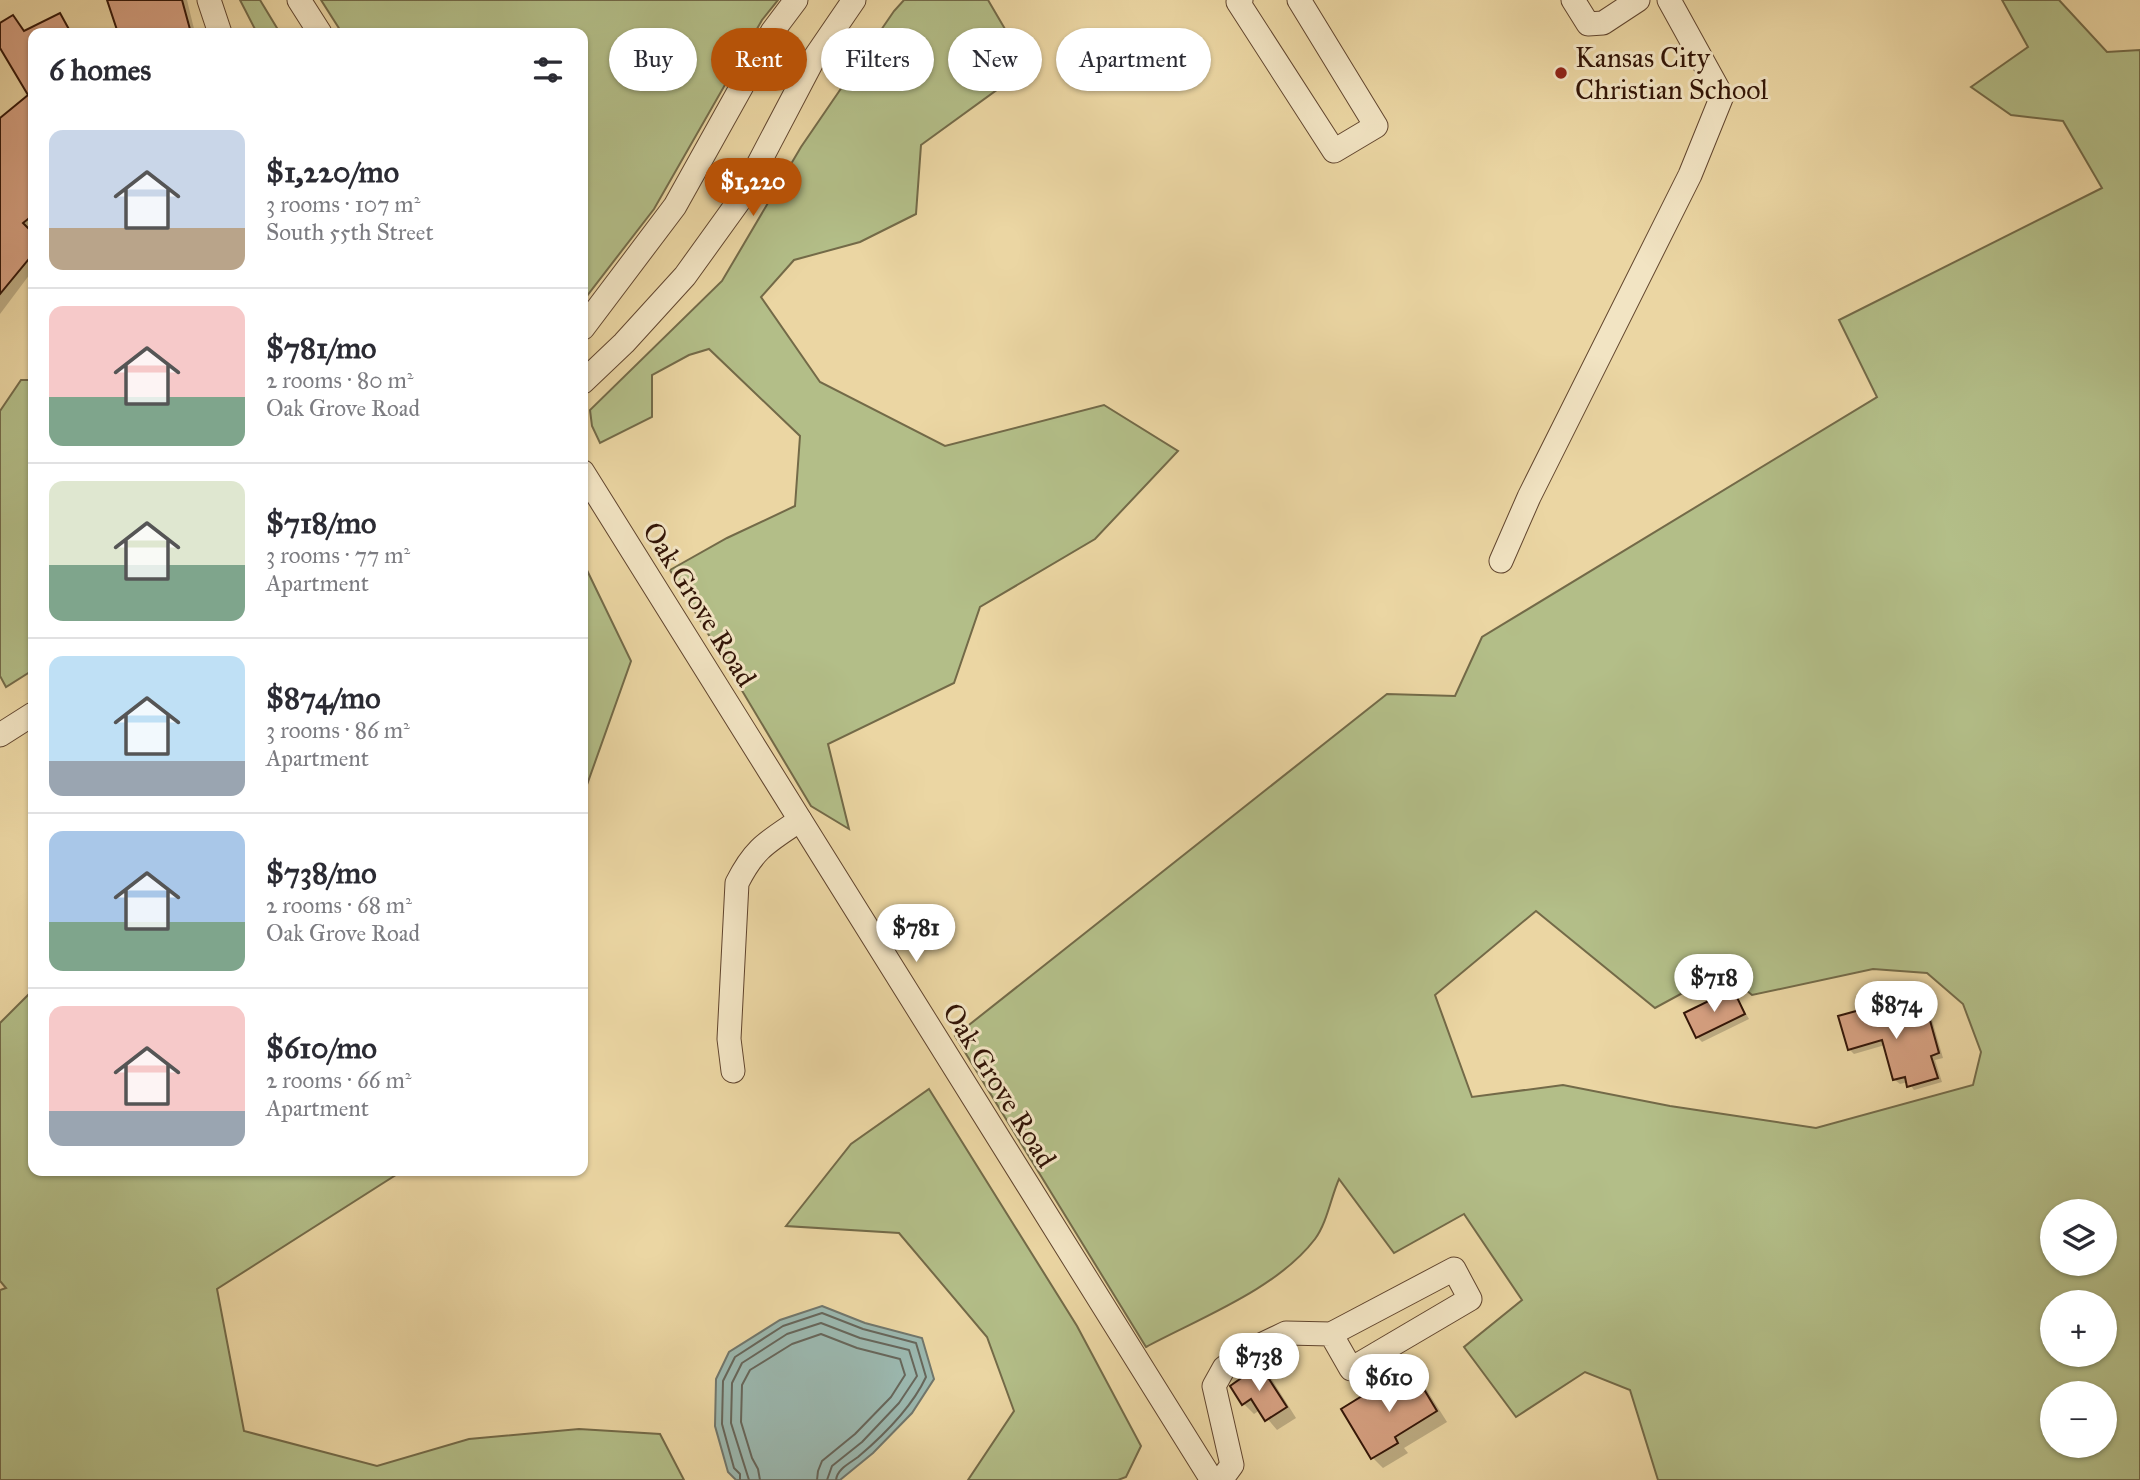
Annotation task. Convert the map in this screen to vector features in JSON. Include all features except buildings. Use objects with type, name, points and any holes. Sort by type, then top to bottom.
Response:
[{"type":"street","points":[[209,0],[217,28]]},
{"type":"street","points":[[299,0],[317,28]]},
{"type":"street","points":[[588,321],[676,206],[772,32],[796,0]]},
{"type":"street","points":[[588,377],[624,343],[685,276],[739,201],[813,60],[854,0]]},
{"type":"street","points":[[1239,1],[1334,151],[1376,126],[1299,0]]},
{"type":"street","points":[[1573,0],[1588,24],[1603,23],[1625,3]]},
{"type":"street","points":[[1501,561],[1548,460],[1690,175],[1722,96],[1669,0]]},
{"type":"street","name":"Oak Grove Road","points":[[588,480],[1212,1480]]},
{"type":"street","points":[[0,735],[28,717]]},
{"type":"street","points":[[733,1071],[729,1039],[737,883],[748,860],[757,850],[800,820]]},
{"type":"street","points":[[1221,1480],[1232,1465],[1214,1386],[1224,1368],[1244,1353],[1286,1333],[1331,1334],[1454,1269],[1470,1299],[1351,1369],[1331,1334]]},
{"type":"green space","points":[[240,0],[260,0],[277,28],[254,28]]},
{"type":"green space","points":[[321,0],[778,0],[757,28],[711,28],[711,91],[721,91],[654,209],[588,295],[588,28],[339,28]]},
{"type":"green space","points":[[904,0],[988,0],[1004,28],[948,28],[948,91],[995,91],[921,145],[916,214],[860,242],[794,260],[761,297],[820,382],[945,446],[1104,405],[1178,451],[1095,539],[980,607],[954,683],[828,744],[849,829],[811,806],[670,570],[727,538],[795,506],[800,436],[709,349],[689,355],[652,375],[652,417],[600,443],[592,426],[590,410],[722,281],[801,147],[839,91],[934,91],[934,28],[882,28]]},
{"type":"green space","points":[[2002,0],[2059,0],[2107,52],[2140,50],[2140,1480],[1658,1480],[1630,1390],[1585,1372],[1516,1417],[1464,1347],[1522,1300],[1464,1214],[1394,1253],[1339,1179],[1319,1233],[1299,1257],[1280,1273],[1236,1301],[1146,1347],[955,1036],[1387,694],[1455,696],[1482,637],[1877,397],[1839,320],[2102,188],[2063,121],[2011,115],[1971,87],[2028,47]],"holes":[[[1536,911],[1655,1008],[1723,971],[1752,995],[1873,969],[1927,973],[1963,1004],[1981,1052],[1973,1085],[1816,1128],[1670,1106],[1563,1085],[1472,1097],[1435,995]]]},
{"type":"green space","points":[[21,380],[28,380],[28,673],[6,687],[0,676],[0,411]]},
{"type":"green space","points":[[588,572],[631,661],[588,782]]},
{"type":"green space","points":[[28,995],[28,1176],[394,1176],[217,1289],[244,1431],[377,1466],[469,1439],[579,1429],[660,1434],[684,1480],[0,1480],[0,1290],[6,1288],[0,1281],[0,1023]]},
{"type":"green space","points":[[929,1089],[1077,1326],[1141,1446],[1126,1477],[1118,1480],[968,1480],[1014,1411],[987,1337],[899,1233],[786,1226],[851,1144]]},
{"type":"water","points":[[822,1306],[865,1323],[922,1338],[934,1379],[912,1413],[873,1453],[840,1480],[736,1480],[728,1472],[715,1426],[716,1379],[729,1352],[780,1320]]},
{"type":"place","name":"Kansas City Christian School","points":[[1561,73]]}]
